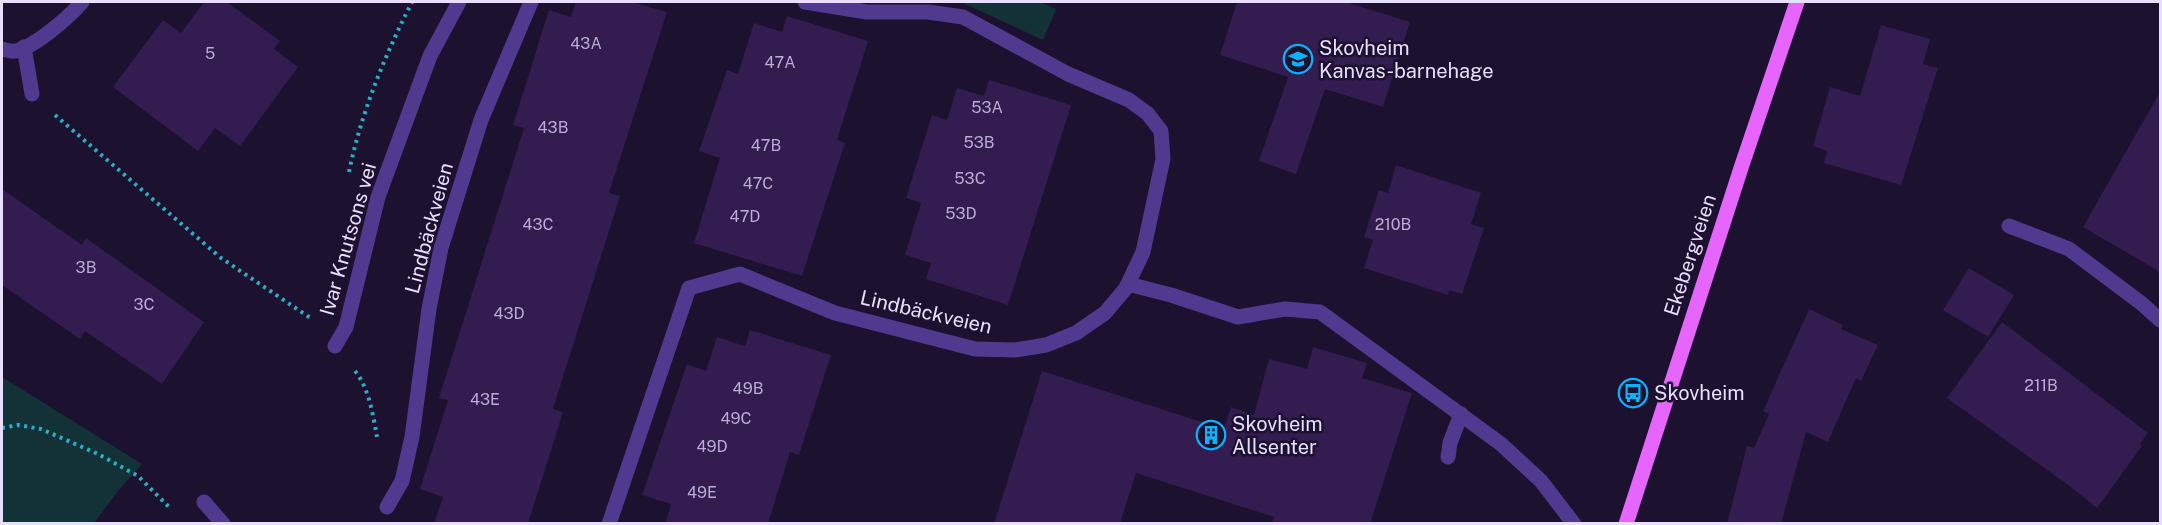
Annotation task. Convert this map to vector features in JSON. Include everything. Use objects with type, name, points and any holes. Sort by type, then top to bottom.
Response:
[{"type":"main road","name":"Ekebergveien","points":[[1626,524],[1751,136],[1797,2]]},
{"type":"street","points":[[2,49],[14,52],[50,32],[82,2]]},
{"type":"street","name":"Ivar Knutsons vei","points":[[335,345],[346,327],[378,197],[430,56],[459,2]]},
{"type":"street","name":"Lindbäckveien","points":[[387,507],[402,481],[412,437],[429,309],[441,248],[481,120],[531,2]]},
{"type":"street","name":"Lindbäckveien","points":[[609,524],[689,288],[740,274],[836,313],[975,349],[1015,350],[1046,345],[1076,333],[1105,313],[1128,284],[1143,252],[1163,159],[1161,131],[1149,114],[1129,99],[1068,74],[963,17],[928,12],[867,12],[806,2]]},
{"type":"street","points":[[24,47],[32,94]]},
{"type":"street","points":[[2009,226],[2069,249],[2160,320]]},
{"type":"street","points":[[1128,284],[1171,295],[1238,317],[1285,309],[1320,312],[1501,444],[1541,481],[1574,524]]},
{"type":"street","points":[[1448,457],[1450,443],[1461,414]]},
{"type":"street","points":[[204,502],[223,524]]},
{"type":"path","points":[[32,94],[221,258],[315,322]]},
{"type":"path","name":"Ivar Knutsons vei","points":[[335,345],[362,379],[377,439]]},
{"type":"path","points":[[2,428],[18,425],[41,429],[98,454],[138,476],[176,514]]},
{"type":"green space","points":[[961,2],[1040,2],[1056,9],[1043,40]]},
{"type":"green space","points":[[2,377],[142,464],[94,523],[2,523]]},
{"type":"building","points":[[204,2],[227,2],[280,41],[274,49],[298,67],[240,146],[215,128],[198,151],[113,87],[163,20],[181,33]]},
{"type":"building","points":[[576,2],[632,2],[667,12],[609,193],[620,196],[553,409],[563,412],[528,524],[434,524],[443,497],[420,489],[448,400],[439,398],[524,128],[513,125],[549,10],[571,17]]},
{"type":"building","points":[[1237,2],[1346,2],[1410,22],[1383,107],[1325,89],[1296,174],[1259,161],[1288,77],[1220,55]]},
{"type":"building","points":[[787,16],[868,41],[837,140],[845,143],[802,276],[694,243],[720,158],[699,151],[727,70],[738,74],[754,23],[782,32]]},
{"type":"building","points":[[1881,25],[1930,39],[1923,64],[1938,68],[1901,185],[1824,163],[1827,151],[1813,146],[1830,87],[1860,96]]},
{"type":"building","points":[[989,80],[1071,105],[1008,305],[926,279],[931,263],[905,255],[921,203],[906,198],[932,115],[947,120],[957,88],[984,96]]},
{"type":"building","points":[[2160,92],[2160,272],[2083,227]]},
{"type":"building","points":[[1396,165],[1481,193],[1471,224],[1484,228],[1462,294],[1449,290],[1448,295],[1364,268],[1373,240],[1364,237],[1379,190],[1388,193]]},
{"type":"building","points":[[2,189],[82,245],[86,238],[204,322],[162,384],[85,331],[80,339],[2,285]]},
{"type":"building","points":[[1969,268],[2014,295],[1988,337],[1943,310]]},
{"type":"building","points":[[1809,309],[1843,325],[1841,329],[1878,345],[1861,381],[1856,378],[1828,442],[1806,432],[1781,524],[1727,524],[1747,446],[1754,448],[1769,414],[1763,411]]},
{"type":"building","points":[[2002,322],[2148,433],[2140,444],[2142,446],[2097,508],[1947,398]]},
{"type":"building","points":[[750,330],[831,355],[799,455],[790,452],[768,524],[665,524],[671,504],[642,495],[687,364],[706,371],[717,337],[745,346]]},
{"type":"building","name":"Skovheim Allsenter","points":[[1313,347],[1367,363],[1362,378],[1412,393],[1370,524],[1272,524],[1274,517],[1136,473],[1120,524],[994,524],[1042,371],[1224,429],[1231,407],[1254,415],[1269,359],[1307,369]]},
{"type":"place","name":"Skovheim Kanvas-barnehage","points":[[1298,59]]},
{"type":"place","name":"Skovheim","points":[[1633,393]]},
{"type":"place","name":"Skovheim Allsenter","points":[[1211,435]]}]
